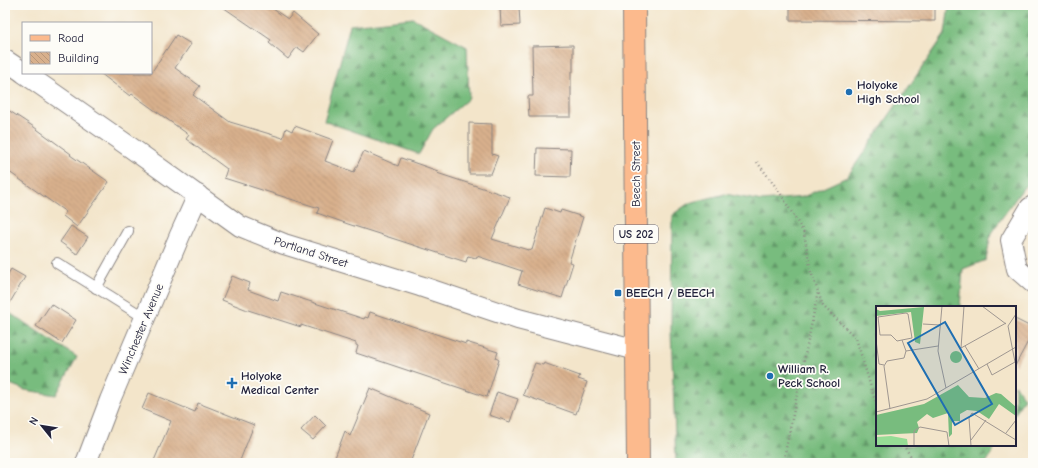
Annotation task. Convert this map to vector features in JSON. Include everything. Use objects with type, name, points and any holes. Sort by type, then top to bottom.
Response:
[{"type":"main road","name":"Beech Street","points":[[634,5],[638,463]]},
{"type":"street","name":"Portland Street","points":[[23,74],[198,195],[240,226],[284,244],[420,286],[518,319],[637,350]]},
{"type":"street","name":"Winchester Avenue","points":[[86,463],[110,400],[198,195]]},
{"type":"street","points":[[1033,206],[1030,208],[1011,240],[1017,269],[1033,284]]},
{"type":"lane","points":[[96,288],[128,231]]},
{"type":"lane","points":[[57,263],[145,318]]},
{"type":"path","points":[[757,162],[779,191],[804,233],[811,272],[823,306],[856,338],[876,403]]},
{"type":"path","points":[[783,463],[818,291]]},
{"type":"path","points":[[904,446],[910,455],[911,463]]},
{"type":"green space","points":[[949,5],[1033,5],[1033,182],[1024,187],[991,233],[986,260],[963,269],[960,306],[876,306],[876,446],[996,446],[986,463],[676,463],[671,331],[672,215],[689,203],[725,194],[762,201],[803,197],[847,177],[945,34]]},
{"type":"green space","points":[[413,18],[467,47],[469,98],[433,129],[419,154],[324,121],[350,25]]},
{"type":"green space","points":[[5,310],[77,357],[56,395],[25,390],[5,382]]},
{"type":"green space","points":[[1016,386],[1024,398],[1016,412]]},
{"type":"building","points":[[220,5],[267,5],[288,19],[293,13],[318,34],[304,52],[297,47],[288,59],[269,43],[271,40]]},
{"type":"building","points":[[790,5],[935,5],[935,21],[790,20]]},
{"type":"building","points":[[519,6],[520,25],[501,26],[500,7]]},
{"type":"building","points":[[176,35],[191,44],[175,68],[200,86],[193,95],[230,122],[283,138],[286,128],[292,131],[295,126],[333,140],[325,161],[354,172],[364,151],[398,166],[401,158],[438,171],[437,173],[510,197],[492,239],[532,250],[545,208],[560,213],[561,210],[583,217],[569,262],[573,263],[562,298],[518,284],[522,271],[477,256],[476,258],[468,256],[466,262],[317,213],[319,208],[224,178],[227,169],[186,139],[189,135],[132,94],[130,96],[101,74],[152,74],[152,71]]},
{"type":"building","points":[[573,45],[573,72],[571,72],[571,117],[529,117],[528,96],[533,96],[532,46]]},
{"type":"building","points":[[5,108],[34,127],[71,154],[70,155],[109,182],[77,227],[63,216],[66,212],[5,169]]},
{"type":"building","points":[[469,123],[492,124],[492,154],[498,156],[491,174],[469,174]]},
{"type":"building","points":[[537,148],[571,149],[570,177],[536,176]]},
{"type":"building","points":[[71,226],[88,237],[77,254],[60,242]]},
{"type":"building","points":[[11,269],[25,277],[5,311],[5,279]]},
{"type":"building","points":[[232,276],[250,283],[248,290],[278,301],[281,292],[364,319],[365,317],[368,318],[370,312],[466,344],[466,342],[498,352],[496,358],[499,360],[487,397],[356,353],[358,346],[356,343],[301,325],[301,327],[222,300]]},
{"type":"building","points":[[51,304],[76,320],[62,343],[36,326]]},
{"type":"building","points":[[1016,320],[1033,328],[1033,332],[1016,364]]},
{"type":"building","points":[[535,363],[543,365],[544,363],[580,376],[578,379],[587,382],[576,414],[523,395]]},
{"type":"building","points":[[370,388],[429,413],[410,463],[333,463],[345,431],[350,436]]},
{"type":"building","points":[[497,392],[518,399],[510,422],[489,415]]},
{"type":"building","points":[[149,393],[195,412],[198,403],[254,425],[239,463],[153,463],[171,421],[142,409]]},
{"type":"building","points":[[315,415],[326,426],[313,440],[301,430]]},
{"type":"place","name":"Holyoke High School","points":[[849,92]]},
{"type":"place","name":"BEECH / BEECH","points":[[618,293]]},
{"type":"place","name":"William R. Peck School","points":[[770,376]]},
{"type":"place","name":"Holyoke Medical Center","points":[[232,383]]}]
